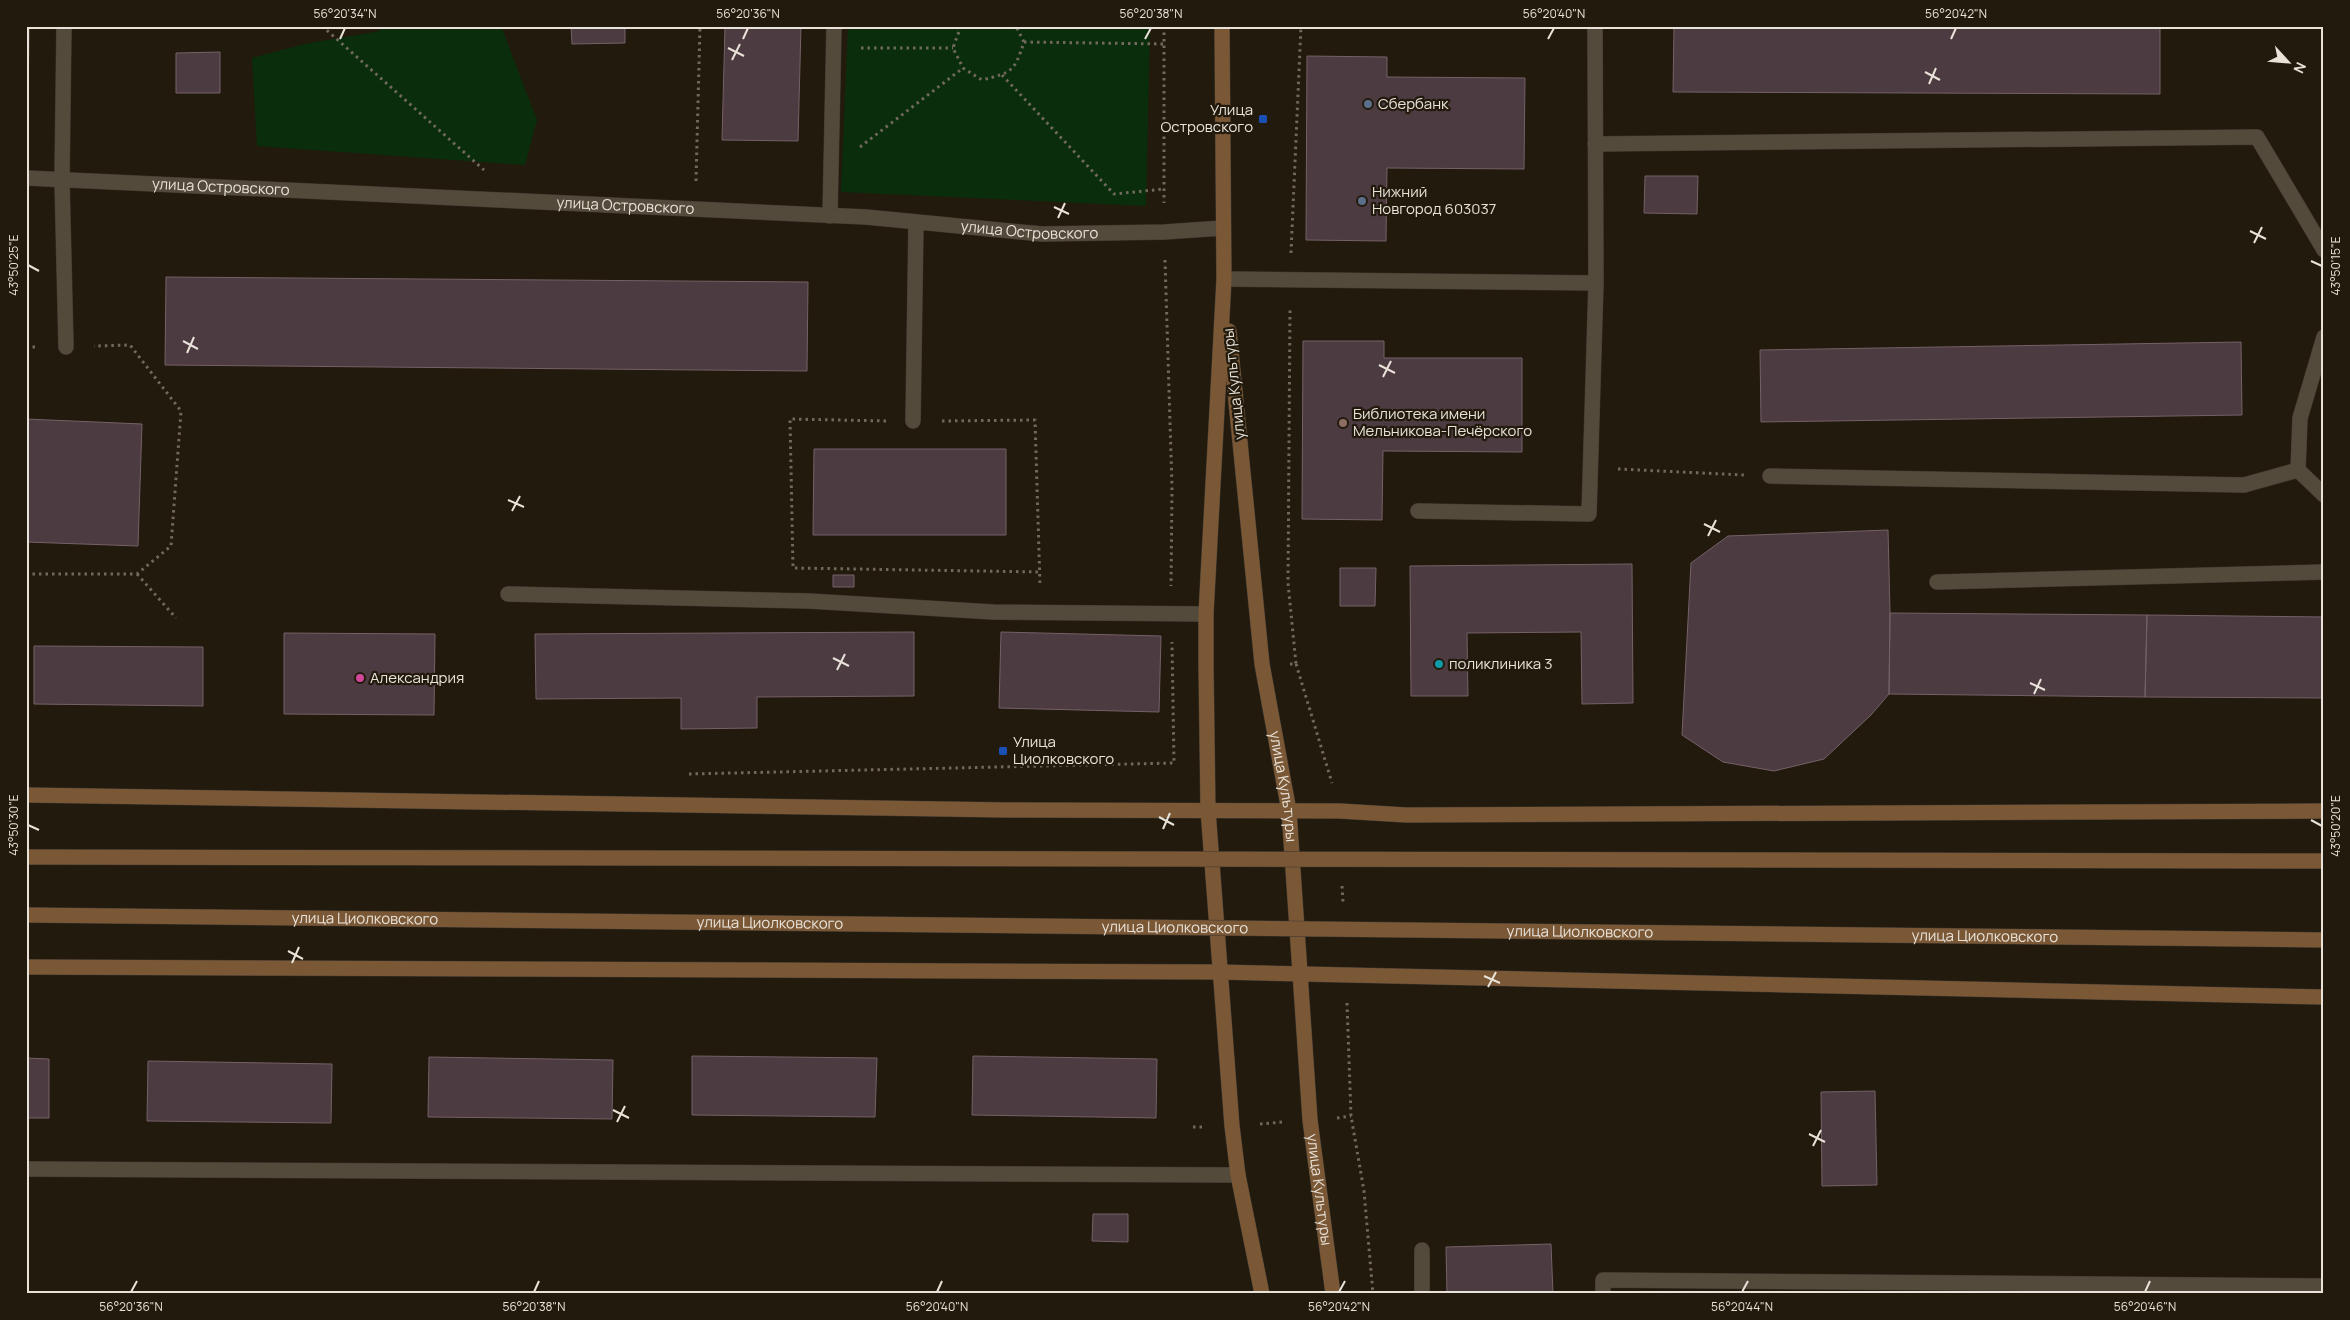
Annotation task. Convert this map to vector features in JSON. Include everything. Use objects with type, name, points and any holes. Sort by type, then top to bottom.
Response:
[{"type":"main road","name":"улица Культуры","points":[[1222,26],[1224,279],[1206,614],[1208,810],[1232,1126],[1238,1175],[1262,1294]]},
{"type":"main road","name":"улица Культуры","points":[[1224,279],[1262,664],[1289,811],[1298,974],[1310,1120],[1333,1294]]},
{"type":"main road","points":[[26,795],[998,810],[1289,811],[1406,816],[2018,811],[2324,811]]},
{"type":"main road","points":[[26,857],[2324,861]]},
{"type":"main road","name":"улица Циолковского","points":[[26,915],[2324,940]]},
{"type":"main road","points":[[26,967],[1219,972],[2324,997]]},
{"type":"street","points":[[64,26],[62,180],[66,347]]},
{"type":"street","points":[[830,216],[834,26]]},
{"type":"street","points":[[1418,511],[1589,514],[1596,283],[1595,26]]},
{"type":"street","points":[[1595,144],[2256,137],[2324,250]]},
{"type":"street","name":"улица Островского","points":[[26,178],[866,217],[1042,234],[1164,232],[1223,228]]},
{"type":"street","points":[[913,421],[916,223]]},
{"type":"street","points":[[1224,279],[1596,283]]},
{"type":"street","points":[[2324,337],[2300,418],[2298,470],[2324,495]]},
{"type":"street","points":[[1770,476],[2244,484],[2298,470]]},
{"type":"street","points":[[1938,582],[2324,572]]},
{"type":"street","points":[[508,594],[810,601],[993,612],[1206,614]]},
{"type":"street","points":[[26,1169],[1238,1175]]},
{"type":"street","points":[[1422,1250],[1422,1294]]},
{"type":"street","points":[[1603,1294],[1603,1280],[2266,1290],[2324,1286]]},
{"type":"path","points":[[322,26],[519,201]]},
{"type":"path","points":[[695,209],[700,26]]},
{"type":"path","points":[[961,26],[953,48],[963,68],[982,80],[1002,75],[1016,66],[1024,42],[1016,26]]},
{"type":"path","points":[[686,774],[1174,763],[1171,615],[1172,487],[1164,232],[1164,26]]},
{"type":"path","points":[[1262,664],[1296,664],[1288,583],[1290,280],[1301,26]]},
{"type":"path","points":[[1024,42],[1164,44]]},
{"type":"path","points":[[834,48],[953,48]]},
{"type":"path","points":[[831,169],[963,68]]},
{"type":"path","points":[[1002,75],[1114,194],[1164,189]]},
{"type":"path","points":[[26,574],[137,574],[171,546],[181,412],[130,345],[66,347]]},
{"type":"path","points":[[790,419],[913,421],[1035,420],[1040,572],[793,568],[790,419]]},
{"type":"path","points":[[1591,468],[1770,476]]},
{"type":"path","points":[[137,574],[176,618]]},
{"type":"path","points":[[1172,666],[1206,666]]},
{"type":"path","points":[[1193,1127],[1232,1126],[1351,1116]]},
{"type":"green space","points":[[390,26],[501,26],[537,120],[525,165],[257,146],[252,58],[304,44],[375,32]]},
{"type":"green space","points":[[848,26],[1150,26],[1146,206],[841,192]]},
{"type":"building","points":[[26,26],[29,26],[28,112],[26,112]]},
{"type":"building","points":[[571,26],[625,26],[625,43],[572,44]]},
{"type":"building","points":[[725,26],[801,26],[798,141],[722,140]]},
{"type":"building","points":[[1674,26],[2160,26],[2160,94],[1673,92]]},
{"type":"building","points":[[220,52],[220,93],[176,93],[176,53]]},
{"type":"building","points":[[1307,56],[1387,57],[1387,77],[1525,78],[1524,169],[1387,168],[1386,241],[1306,240]]},
{"type":"building","points":[[1645,176],[1698,176],[1697,214],[1644,213]]},
{"type":"building","points":[[166,277],[808,282],[807,371],[165,365]]},
{"type":"building","points":[[1303,341],[1384,341],[1384,358],[1522,358],[1522,452],[1383,451],[1382,520],[1302,519]]},
{"type":"building","points":[[2241,342],[2242,415],[1761,422],[1760,350]]},
{"type":"building","points":[[26,419],[142,424],[138,546],[26,542]]},
{"type":"building","points":[[814,449],[1006,449],[1006,535],[813,535]]},
{"type":"building","points":[[1888,530],[1889,694],[1871,715],[1824,759],[1774,771],[1723,762],[1682,735],[1691,563],[1728,536]]},
{"type":"building","name":"поликлиника 3","points":[[1632,564],[1633,703],[1582,704],[1581,632],[1467,633],[1468,696],[1411,696],[1410,566]]},
{"type":"building","points":[[1340,568],[1376,568],[1375,606],[1340,606]]},
{"type":"building","points":[[833,575],[854,575],[854,587],[833,587]]},
{"type":"building","points":[[1890,613],[2147,615],[2145,697],[1889,694]]},
{"type":"building","points":[[2147,615],[2324,617],[2324,698],[2145,697]]},
{"type":"building","points":[[914,632],[914,696],[757,697],[757,728],[681,729],[681,698],[536,699],[535,634]]},
{"type":"building","points":[[1001,632],[1161,636],[1159,712],[999,708]]},
{"type":"building","points":[[284,633],[435,634],[434,715],[284,714]]},
{"type":"building","points":[[34,646],[203,647],[203,706],[34,704]]},
{"type":"building","points":[[692,1056],[877,1058],[875,1117],[692,1115]]},
{"type":"building","points":[[973,1056],[1157,1059],[1156,1118],[972,1115]]},
{"type":"building","points":[[429,1057],[613,1060],[612,1119],[428,1117]]},
{"type":"building","points":[[26,1058],[49,1059],[49,1118],[26,1118]]},
{"type":"building","points":[[148,1061],[332,1064],[331,1123],[147,1121]]},
{"type":"building","points":[[1875,1091],[1877,1185],[1822,1186],[1821,1092]]},
{"type":"building","points":[[1093,1214],[1128,1214],[1128,1242],[1092,1241]]},
{"type":"building","points":[[1551,1244],[1553,1294],[1447,1294],[1446,1247]]},
{"type":"place","name":"Сбербанк","points":[[1368,104]]},
{"type":"place","name":"Улица Островского","points":[[1263,119]]},
{"type":"place","name":"Нижний Новгород 603037","points":[[1362,201]]},
{"type":"place","name":"Библиотека имени Мельникова-Печёрского","points":[[1343,423]]},
{"type":"place","name":"поликлиника 3","points":[[1439,664]]},
{"type":"place","name":"Александрия","points":[[360,678]]},
{"type":"place","name":"Улица Циолковского","points":[[1003,751]]}]
